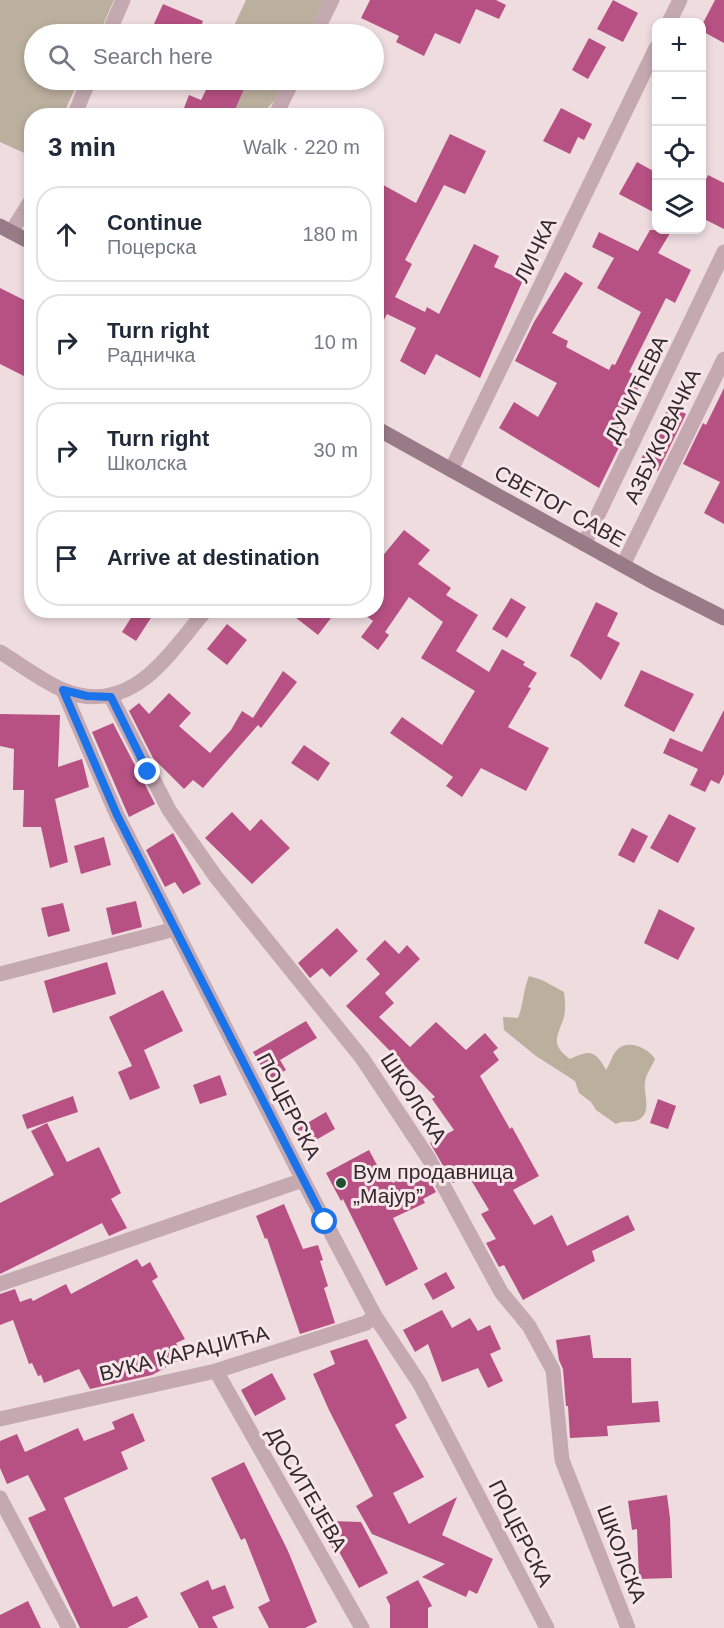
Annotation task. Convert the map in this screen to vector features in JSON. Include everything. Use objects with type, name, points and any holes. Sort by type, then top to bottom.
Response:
[{"type":"street","points":[[112,24],[123,0]]},
{"type":"street","points":[[320,24],[332,0]]},
{"type":"street","points":[[671,18],[680,0]]},
{"type":"street","name":"ЛИЧКА","points":[[451,470],[652,58]]},
{"type":"street","points":[[77,108],[85,90]]},
{"type":"street","points":[[280,108],[288,90]]},
{"type":"street","points":[[24,208],[6,229],[24,239]]},
{"type":"street","name":"ДУЧИЋЕВА","points":[[584,544],[724,252]]},
{"type":"street","name":"АЗБУКОВАЧКА","points":[[623,565],[724,359]]},
{"type":"street","name":"СВЕТОГ САВЕ","points":[[384,432],[584,544],[724,618]]},
{"type":"street","points":[[0,652],[63,690],[87,696],[111,697],[140,684],[170,654],[199,618]]},
{"type":"street","name":"ПОЦЕРСКА","points":[[63,690],[117,815],[303,1179],[375,1316],[420,1384],[547,1628]]},
{"type":"street","name":"ШКОЛСКА","points":[[111,697],[169,810],[216,877],[362,1058],[429,1159],[501,1292],[529,1326],[553,1370],[562,1460],[628,1628]]},
{"type":"street","points":[[0,974],[175,929]]},
{"type":"street","points":[[0,1284],[303,1179]]},
{"type":"street","name":"ВУКА КАРАЏИЋА","points":[[0,1419],[216,1371],[366,1323],[375,1316]]},
{"type":"street","name":"ДОСИТЕЈЕВА","points":[[216,1371],[362,1628]]},
{"type":"street","points":[[0,1498],[69,1628]]},
{"type":"shaded area","points":[[0,0],[114,0],[103,24],[24,24],[24,90],[74,90],[66,108],[24,108],[24,153],[0,142]]},
{"type":"shaded area","points":[[246,0],[324,0],[312,24],[235,24]]},
{"type":"shaded area","points":[[243,90],[281,90],[268,108],[236,108],[235,103],[237,104]]},
{"type":"shaded area","points":[[529,976],[564,992],[565,1014],[557,1044],[563,1054],[570,1059],[591,1053],[598,1058],[606,1070],[615,1053],[623,1046],[638,1046],[652,1055],[655,1059],[645,1082],[646,1110],[641,1118],[633,1122],[616,1124],[596,1110],[591,1102],[579,1093],[575,1081],[536,1056],[504,1030],[503,1017],[518,1018]]},
{"type":"building","points":[[370,0],[496,0],[506,5],[499,19],[476,9],[460,44],[435,33],[424,56],[396,42],[399,36],[384,29],[384,24],[374,24],[361,18]]},
{"type":"building","points":[[613,0],[638,13],[623,42],[597,29]]},
{"type":"building","points":[[715,0],[724,0],[724,43],[706,33],[706,18]]},
{"type":"building","points":[[163,4],[203,21],[202,24],[154,24]]},
{"type":"building","points":[[589,38],[606,47],[588,79],[572,70]]},
{"type":"building","points":[[206,90],[244,90],[236,108],[184,108],[189,95],[201,100]]},
{"type":"building","points":[[561,108],[592,124],[584,140],[578,137],[570,154],[543,141]]},
{"type":"building","points":[[450,134],[486,151],[465,194],[444,185],[405,260],[412,264],[395,297],[425,312],[427,307],[439,314],[474,244],[499,256],[494,267],[523,280],[480,378],[436,354],[425,375],[400,361],[416,328],[387,314],[384,320],[384,185],[416,203]]},
{"type":"building","points":[[637,162],[652,170],[652,211],[619,194]]},
{"type":"building","points":[[708,175],[724,183],[724,229],[706,220],[706,179]]},
{"type":"building","points":[[650,230],[652,234],[670,234],[658,253],[691,270],[675,303],[666,298],[629,372],[643,379],[617,430],[625,435],[599,488],[499,428],[514,402],[538,417],[557,383],[515,361],[534,322],[565,272],[583,283],[552,333],[568,341],[566,347],[609,370],[612,364],[615,365],[641,312],[597,288],[614,258],[592,247],[599,232],[638,251]]},
{"type":"building","points":[[0,288],[24,300],[24,376],[0,364]]},
{"type":"building","points":[[724,388],[724,524],[704,513],[720,482],[683,464],[703,423],[706,425]]},
{"type":"building","points":[[670,405],[686,414],[658,471],[640,461]]},
{"type":"building","points":[[404,530],[430,550],[418,564],[451,588],[446,595],[478,615],[456,651],[489,672],[502,649],[525,662],[523,665],[537,673],[528,687],[531,688],[508,727],[549,748],[526,791],[481,768],[462,797],[446,786],[453,777],[390,733],[402,717],[442,745],[475,691],[421,658],[443,622],[409,597],[385,632],[389,635],[378,650],[361,637],[373,621],[369,618],[384,618],[384,554]]},
{"type":"building","points":[[511,598],[526,607],[507,638],[492,629]]},
{"type":"building","points":[[596,602],[618,613],[607,636],[620,643],[601,680],[570,656]]},
{"type":"building","points":[[131,618],[151,618],[136,641],[122,632]]},
{"type":"building","points":[[296,618],[331,618],[318,635]]},
{"type":"building","points":[[227,624],[247,640],[227,665],[207,649]]},
{"type":"building","points":[[641,670],[694,694],[674,732],[624,706]]},
{"type":"building","points":[[283,671],[297,682],[261,728],[258,725],[203,788],[193,780],[184,789],[153,758],[129,711],[139,703],[149,714],[169,693],[191,713],[179,726],[210,753],[231,730],[242,711],[253,718]]},
{"type":"building","points":[[724,710],[724,774],[719,784],[711,780],[705,792],[690,785],[698,769],[663,753],[670,738],[702,752]]},
{"type":"building","points":[[0,714],[60,715],[58,767],[82,759],[89,787],[55,799],[68,862],[50,868],[41,827],[23,827],[24,790],[13,790],[14,749],[0,746]]},
{"type":"building","points":[[113,723],[155,804],[129,817],[92,732]]},
{"type":"building","points":[[304,745],[330,763],[318,781],[291,763]]},
{"type":"building","points":[[232,812],[250,831],[261,819],[290,848],[252,884],[205,838]]},
{"type":"building","points":[[669,814],[696,828],[678,863],[650,848]]},
{"type":"building","points":[[632,828],[648,836],[634,863],[618,855]]},
{"type":"building","points":[[173,833],[201,884],[183,894],[175,882],[165,887],[146,850]]},
{"type":"building","points":[[104,837],[111,865],[81,874],[74,846]]},
{"type":"building","points":[[136,901],[142,927],[112,935],[106,908]]},
{"type":"building","points":[[63,903],[70,931],[48,937],[41,908]]},
{"type":"building","points":[[659,909],[695,928],[678,960],[644,943]]},
{"type":"building","points":[[337,928],[358,951],[330,977],[322,968],[310,978],[298,963]]},
{"type":"building","points":[[385,940],[399,954],[407,945],[420,959],[385,993],[394,1003],[379,1017],[410,1047],[436,1022],[466,1050],[485,1033],[498,1048],[493,1052],[499,1060],[480,1076],[539,1176],[513,1190],[534,1225],[552,1215],[567,1246],[628,1215],[635,1230],[592,1251],[595,1261],[523,1300],[504,1265],[499,1267],[486,1243],[496,1239],[481,1214],[489,1210],[468,1175],[453,1183],[430,1143],[454,1130],[432,1099],[435,1097],[346,1006],[380,974],[366,959]]},
{"type":"building","points":[[107,962],[116,994],[53,1013],[44,981]]},
{"type":"building","points":[[163,990],[183,1031],[144,1050],[160,1088],[130,1100],[118,1072],[132,1066],[109,1017]]},
{"type":"building","points":[[306,1021],[317,1038],[280,1060],[286,1070],[269,1080],[253,1052]]},
{"type":"building","points":[[220,1075],[227,1095],[200,1104],[193,1085]]},
{"type":"building","points":[[73,1096],[78,1112],[27,1129],[22,1115]]},
{"type":"building","points":[[658,1099],[676,1106],[668,1129],[650,1123]]},
{"type":"building","points":[[326,1112],[335,1129],[307,1145],[297,1129]]},
{"type":"building","points":[[47,1123],[67,1162],[99,1147],[121,1193],[111,1199],[127,1228],[109,1236],[102,1223],[0,1274],[0,1203],[54,1175],[31,1131]]},
{"type":"building","points":[[369,1150],[386,1182],[391,1180],[393,1183],[407,1175],[412,1185],[427,1176],[436,1192],[423,1199],[425,1203],[393,1218],[418,1269],[386,1286],[343,1199],[341,1201],[326,1173]]},
{"type":"building","points":[[284,1204],[303,1249],[318,1245],[323,1260],[320,1261],[328,1286],[324,1288],[335,1323],[300,1334],[267,1238],[265,1239],[256,1216]]},
{"type":"building","points":[[137,1259],[142,1267],[150,1262],[158,1277],[152,1281],[185,1339],[176,1343],[183,1358],[152,1375],[90,1389],[79,1369],[44,1383],[32,1363],[29,1364],[13,1320],[0,1325],[0,1294],[15,1289],[20,1302],[31,1298],[33,1301],[66,1284],[71,1294]]},
{"type":"building","points":[[446,1272],[455,1288],[433,1300],[424,1284]]},
{"type":"building","points":[[442,1310],[452,1328],[470,1318],[478,1331],[490,1325],[501,1349],[490,1354],[503,1381],[488,1388],[478,1368],[442,1382],[428,1344],[415,1352],[403,1330]]},
{"type":"building","points":[[590,1335],[593,1358],[631,1358],[632,1403],[658,1401],[660,1422],[607,1426],[608,1436],[570,1438],[563,1369],[556,1340]]},
{"type":"building","points":[[367,1339],[407,1418],[395,1425],[424,1477],[393,1493],[409,1524],[457,1497],[442,1535],[493,1559],[477,1594],[469,1590],[466,1597],[422,1577],[445,1564],[372,1534],[356,1506],[373,1496],[313,1374],[335,1364],[330,1351]]},
{"type":"building","points":[[272,1373],[286,1399],[255,1416],[241,1390]]},
{"type":"building","points":[[133,1413],[145,1441],[121,1452],[128,1469],[64,1498],[113,1607],[137,1596],[148,1617],[127,1628],[80,1628],[28,1518],[46,1510],[28,1475],[7,1484],[0,1468],[0,1441],[17,1434],[25,1452],[78,1428],[84,1441],[115,1429],[112,1422]]},
{"type":"building","points":[[244,1462],[288,1551],[317,1622],[305,1628],[269,1628],[258,1607],[270,1601],[245,1538],[241,1540],[211,1478]]},
{"type":"building","points":[[667,1495],[672,1578],[639,1579],[637,1529],[632,1530],[628,1501]]},
{"type":"building","points":[[332,1521],[361,1522],[388,1573],[359,1588],[337,1548],[332,1548]]},
{"type":"building","points":[[208,1580],[212,1590],[225,1585],[234,1608],[212,1617],[218,1628],[199,1628],[180,1593]]},
{"type":"building","points":[[418,1580],[432,1606],[428,1608],[428,1628],[390,1628],[390,1605],[386,1597]]},
{"type":"building","points":[[28,1601],[41,1628],[0,1628],[0,1615]]},
{"type":"place","name":"Вум продавница „Мајур”","points":[[341,1183]]},
{"type":"route","points":[[148,772],[111,697],[87,696],[63,690],[117,815],[325,1222]]}]
